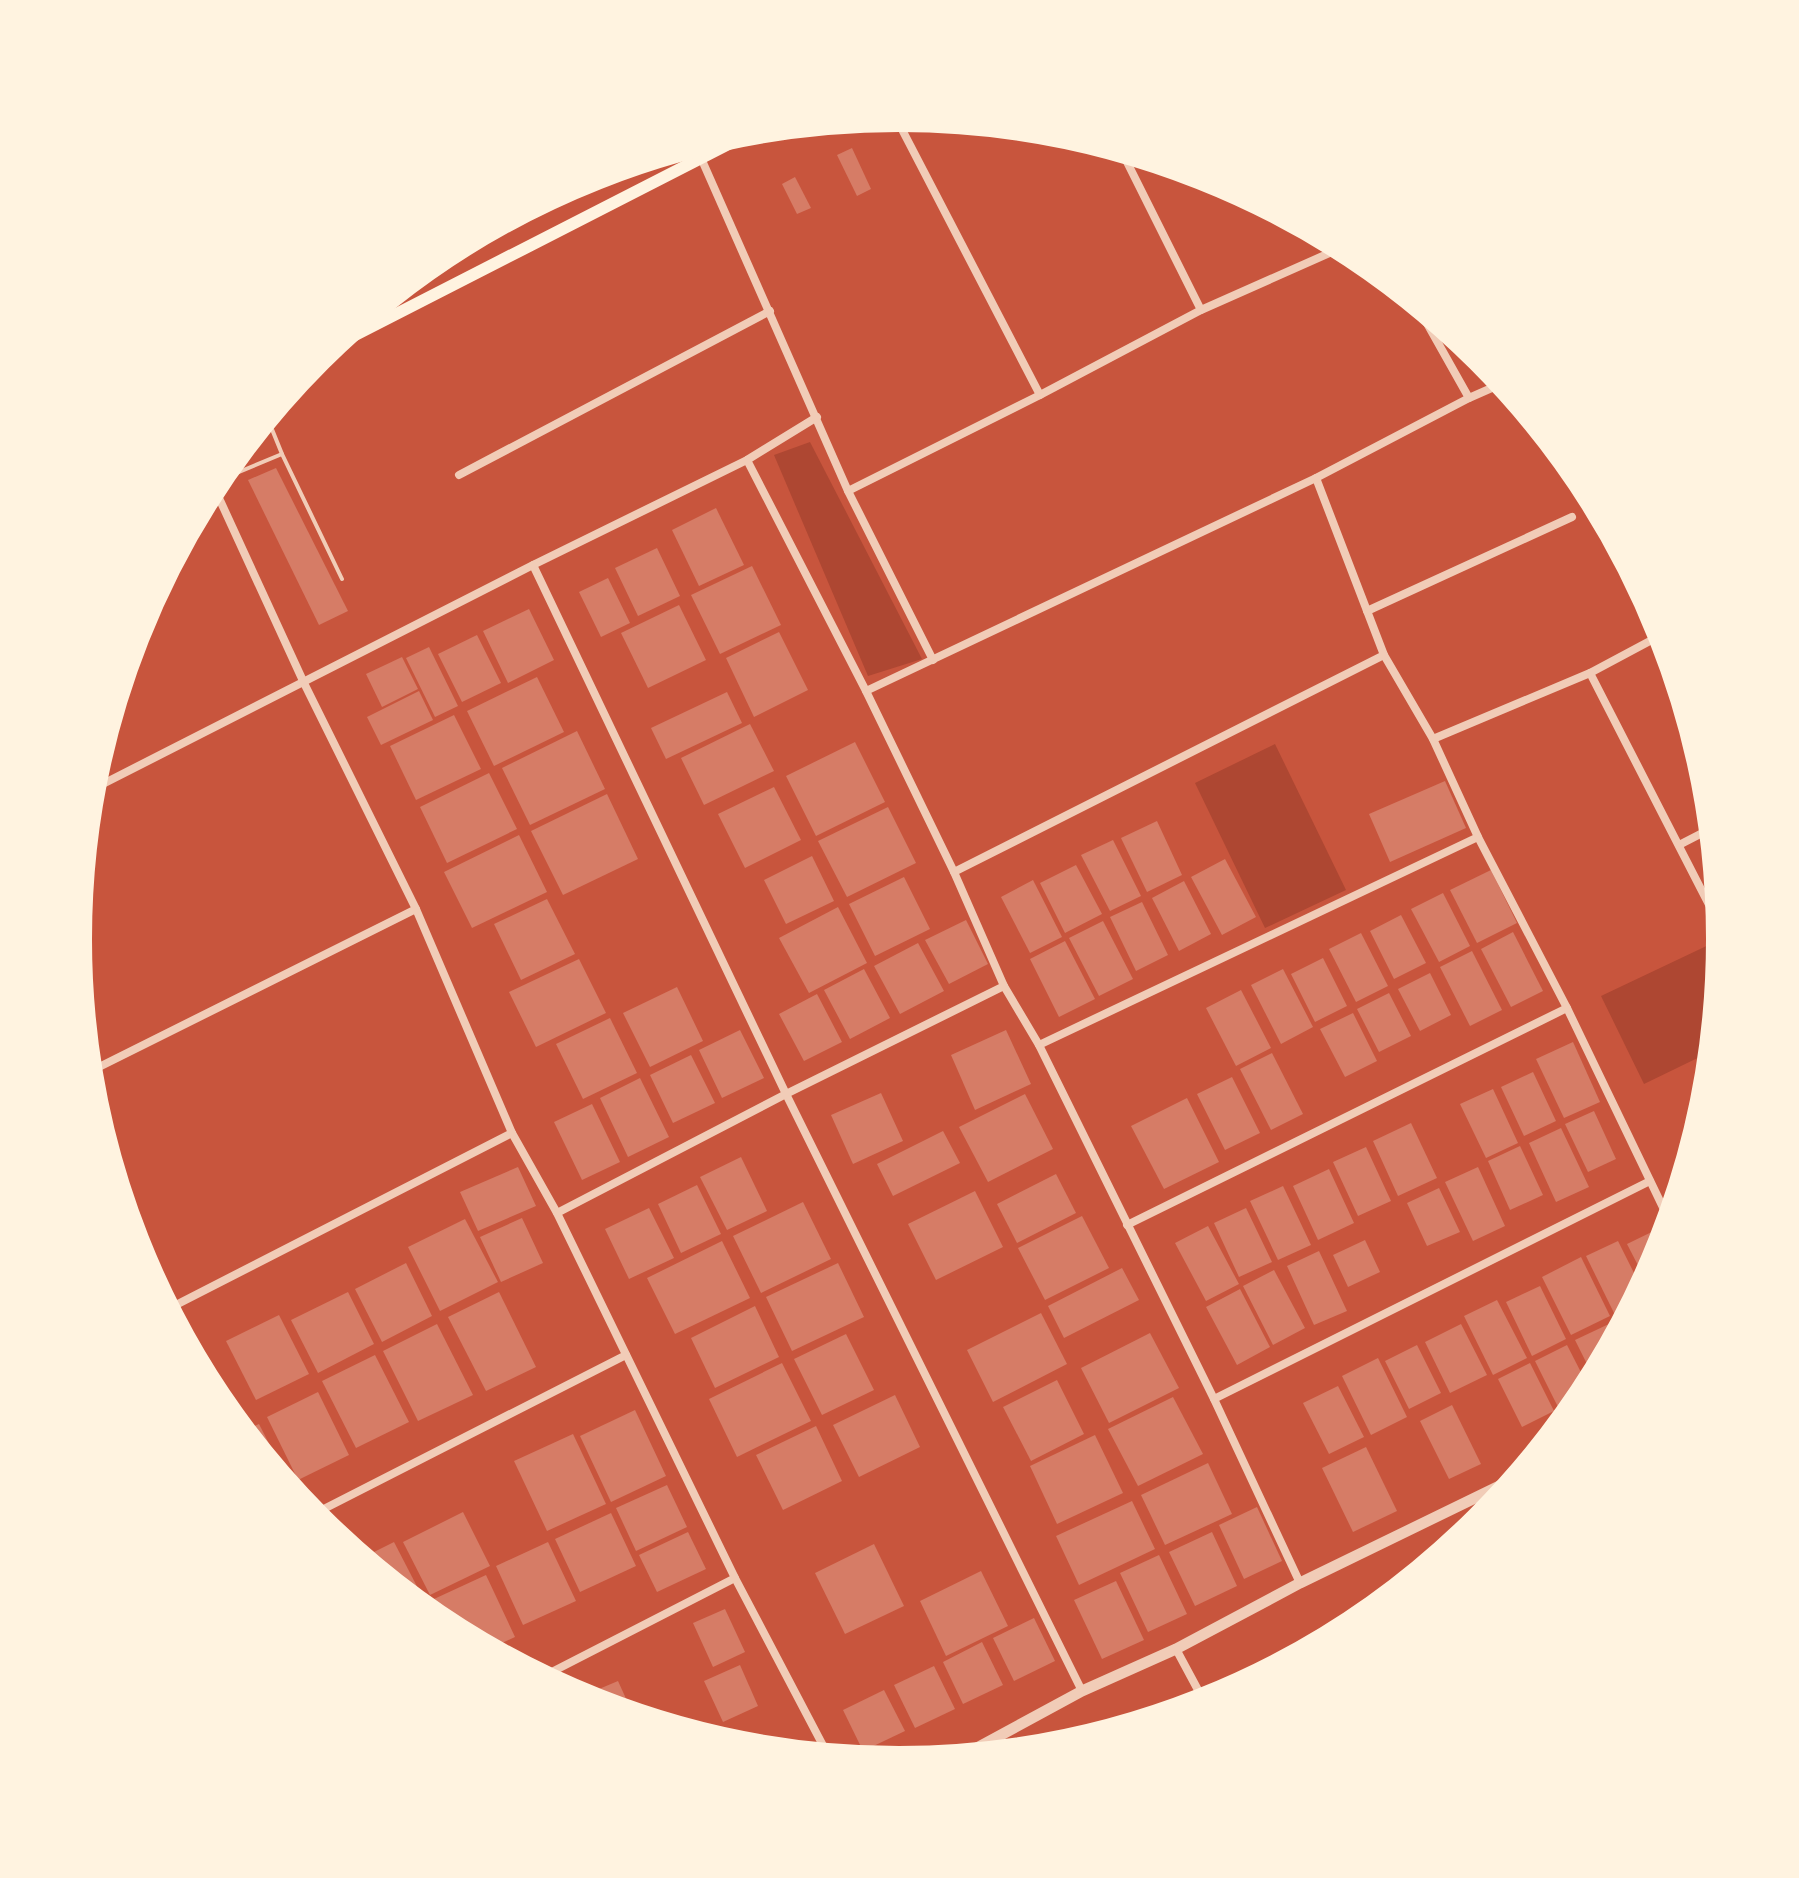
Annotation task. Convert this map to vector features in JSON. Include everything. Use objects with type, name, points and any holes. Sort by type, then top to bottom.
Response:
[{"type":"main road","points":[[370,327],[696,156]]},
{"type":"street","points":[[902,130],[1040,395]]},
{"type":"street","points":[[704,154],[848,491],[933,660]]},
{"type":"street","points":[[1127,162],[1201,310]]},
{"type":"street","points":[[848,491],[1201,310],[1329,253]]},
{"type":"street","points":[[459,475],[770,311]]},
{"type":"street","points":[[1429,327],[1469,398]]},
{"type":"street","points":[[866,691],[1316,478],[1492,388]]},
{"type":"street","points":[[106,783],[747,460],[817,417]]},
{"type":"street","points":[[747,460],[866,691],[954,872],[1004,986],[1039,1045],[1214,1399],[1300,1583]]},
{"type":"street","points":[[1316,478],[1384,655],[1433,739],[1478,837],[1567,1008],[1663,1207]]},
{"type":"street","points":[[221,498],[304,683],[416,909],[512,1133],[557,1213],[735,1578],[823,1745]]},
{"type":"street","points":[[1367,611],[1572,517]]},
{"type":"street","points":[[533,565],[786,1094],[1082,1691]]},
{"type":"street","points":[[1433,739],[1590,673],[1651,640]]},
{"type":"street","points":[[954,872],[1384,655]]},
{"type":"street","points":[[1590,673],[1708,902]]},
{"type":"street","points":[[1679,845],[1702,833]]},
{"type":"street","points":[[1039,1045],[1478,837]]},
{"type":"street","points":[[101,1066],[416,909]]},
{"type":"street","points":[[557,1213],[786,1094],[1004,986]]},
{"type":"street","points":[[1127,1225],[1567,1008]]},
{"type":"street","points":[[177,1304],[512,1133]]},
{"type":"street","points":[[1214,1399],[1650,1181]]},
{"type":"street","points":[[325,1509],[626,1355]]},
{"type":"street","points":[[984,1744],[1082,1691],[1176,1649],[1300,1583],[1492,1489]]},
{"type":"street","points":[[554,1671],[735,1578]]},
{"type":"street","points":[[1176,1649],[1199,1691]]},
{"type":"lane","points":[[272,428],[342,579]]},
{"type":"lane","points":[[238,473],[282,454]]},
{"type":"shaded area","points":[[810,442],[922,659],[868,676],[774,455]]},
{"type":"shaded area","points":[[1275,744],[1346,890],[1265,928],[1195,783]]},
{"type":"shaded area","points":[[1709,945],[1700,1057],[1644,1084],[1601,996]]},
{"type":"building","points":[[852,148],[871,189],[857,196],[837,155]]},
{"type":"building","points":[[795,177],[811,208],[797,214],[782,184]]},
{"type":"building","points":[[276,468],[348,611],[319,625],[248,480]]},
{"type":"building","points":[[716,508],[744,565],[699,586],[672,530]]},
{"type":"building","points":[[657,548],[680,596],[638,616],[615,568]]},
{"type":"building","points":[[752,566],[781,625],[720,654],[691,595]]},
{"type":"building","points":[[608,578],[630,623],[601,637],[579,592]]},
{"type":"building","points":[[679,605],[706,660],[648,688],[621,633]]},
{"type":"building","points":[[529,609],[554,660],[508,683],[483,631]]},
{"type":"building","points":[[779,632],[808,690],[754,717],[726,658]]},
{"type":"building","points":[[477,635],[501,683],[462,702],[438,654]]},
{"type":"building","points":[[429,647],[458,706],[435,717],[406,658]]},
{"type":"building","points":[[402,657],[418,689],[382,707],[366,674]]},
{"type":"building","points":[[537,677],[564,732],[494,766],[467,711]]},
{"type":"building","points":[[419,691],[433,720],[381,745],[367,717]]},
{"type":"building","points":[[727,692],[742,723],[666,759],[651,728]]},
{"type":"building","points":[[454,715],[481,769],[416,800],[390,746]]},
{"type":"building","points":[[750,724],[774,771],[704,805],[681,758]]},
{"type":"building","points":[[577,731],[605,789],[530,825],[502,768]]},
{"type":"building","points":[[855,742],[885,802],[816,836],[786,776]]},
{"type":"building","points":[[489,773],[517,829],[447,863],[420,807]]},
{"type":"building","points":[[1445,781],[1466,828],[1390,862],[1369,814]]},
{"type":"building","points":[[774,787],[801,840],[745,868],[718,814]]},
{"type":"building","points":[[607,794],[638,859],[563,895],[531,831]]},
{"type":"building","points":[[888,807],[916,863],[847,897],[818,841]]},
{"type":"building","points":[[1157,821],[1182,875],[1147,892],[1121,838]]},
{"type":"building","points":[[519,835],[547,892],[472,928],[444,872]]},
{"type":"building","points":[[1113,840],[1141,896],[1110,911],[1081,855]]},
{"type":"building","points":[[812,856],[834,901],[786,924],[764,880]]},
{"type":"building","points":[[1225,859],[1256,917],[1222,935],[1191,877]]},
{"type":"building","points":[[1076,865],[1102,914],[1065,933],[1040,883]]},
{"type":"building","points":[[1491,870],[1517,923],[1477,943],[1450,890]]},
{"type":"building","points":[[904,877],[930,929],[875,956],[849,904]]},
{"type":"building","points":[[1033,880],[1062,937],[1030,953],[1001,897]]},
{"type":"building","points":[[1184,881],[1211,934],[1179,951],[1152,898]]},
{"type":"building","points":[[1443,893],[1470,946],[1439,962],[1411,909]]},
{"type":"building","points":[[547,899],[575,954],[521,980],[494,924]]},
{"type":"building","points":[[1142,902],[1168,955],[1136,971],[1110,917]]},
{"type":"building","points":[[838,907],[867,963],[809,993],[779,938]]},
{"type":"building","points":[[1401,915],[1426,963],[1394,979],[1370,931]]},
{"type":"building","points":[[966,920],[988,964],[949,984],[925,940]]},
{"type":"building","points":[[1103,921],[1133,979],[1099,996],[1069,938]]},
{"type":"building","points":[[1513,932],[1543,991],[1511,1007],[1481,949]]},
{"type":"building","points":[[1361,933],[1388,986],[1356,1002],[1329,949]]},
{"type":"building","points":[[1065,941],[1095,999],[1059,1017],[1030,959]]},
{"type":"building","points":[[918,943],[944,991],[900,1014],[874,966]]},
{"type":"building","points":[[1472,951],[1502,1010],[1470,1026],[1440,967]]},
{"type":"building","points":[[1323,958],[1347,1006],[1315,1022],[1291,974]]},
{"type":"building","points":[[579,959],[606,1013],[536,1047],[509,992]]},
{"type":"building","points":[[864,969],[890,1018],[850,1039],[824,990]]},
{"type":"building","points":[[1283,969],[1313,1027],[1281,1044],[1251,985]]},
{"type":"building","points":[[1430,973],[1451,1015],[1420,1031],[1398,989]]},
{"type":"building","points":[[677,987],[703,1041],[650,1067],[623,1013]]},
{"type":"building","points":[[1241,990],[1271,1048],[1236,1066],[1206,1008]]},
{"type":"building","points":[[1389,993],[1411,1036],[1379,1052],[1357,1009]]},
{"type":"building","points":[[817,994],[842,1042],[804,1061],[779,1014]]},
{"type":"building","points":[[1353,1013],[1377,1061],[1345,1077],[1320,1029]]},
{"type":"building","points":[[610,1018],[637,1073],[583,1099],[556,1044]]},
{"type":"building","points":[[740,1030],[764,1078],[722,1098],[699,1050]]},
{"type":"building","points":[[1006,1030],[1031,1084],[975,1110],[951,1055]]},
{"type":"building","points":[[1573,1042],[1600,1102],[1564,1118],[1536,1059]]},
{"type":"building","points":[[1272,1053],[1303,1114],[1271,1130],[1240,1069]]},
{"type":"building","points":[[691,1055],[715,1103],[673,1123],[650,1075]]},
{"type":"building","points":[[1533,1072],[1556,1121],[1524,1136],[1501,1087]]},
{"type":"building","points":[[1232,1077],[1260,1133],[1225,1150],[1197,1094]]},
{"type":"building","points":[[640,1078],[669,1137],[628,1157],[600,1098]]},
{"type":"building","points":[[1493,1089],[1518,1143],[1486,1158],[1460,1104]]},
{"type":"building","points":[[881,1093],[903,1141],[853,1164],[831,1115]]},
{"type":"building","points":[[1025,1094],[1053,1149],[988,1182],[959,1127]]},
{"type":"building","points":[[1187,1098],[1219,1162],[1164,1189],[1131,1126]]},
{"type":"building","points":[[592,1104],[620,1162],[582,1180],[554,1122]]},
{"type":"building","points":[[1594,1111],[1616,1159],[1588,1172],[1565,1124]]},
{"type":"building","points":[[1411,1123],[1437,1178],[1398,1196],[1373,1141]]},
{"type":"building","points":[[1561,1128],[1589,1187],[1556,1202],[1529,1143]]},
{"type":"building","points":[[943,1131],[960,1163],[893,1196],[877,1164]]},
{"type":"building","points":[[1520,1146],[1543,1195],[1510,1210],[1488,1161]]},
{"type":"building","points":[[1366,1147],[1391,1201],[1358,1216],[1333,1162]]},
{"type":"building","points":[[741,1157],[767,1211],[727,1230],[700,1177]]},
{"type":"building","points":[[518,1167],[536,1206],[478,1231],[460,1192]]},
{"type":"building","points":[[1478,1167],[1505,1226],[1473,1241],[1445,1182]]},
{"type":"building","points":[[1329,1169],[1354,1223],[1318,1240],[1293,1186]]},
{"type":"building","points":[[1056,1174],[1076,1213],[1017,1243],[997,1204]]},
{"type":"building","points":[[697,1185],[721,1234],[681,1253],[658,1204]]},
{"type":"building","points":[[1283,1186],[1311,1245],[1278,1260],[1250,1201]]},
{"type":"building","points":[[1439,1188],[1460,1232],[1427,1246],[1407,1203]]},
{"type":"building","points":[[975,1191],[1003,1247],[936,1280],[908,1224]]},
{"type":"building","points":[[803,1202],[831,1259],[761,1293],[733,1236]]},
{"type":"building","points":[[649,1208],[674,1258],[629,1279],[605,1229]]},
{"type":"building","points":[[1246,1208],[1272,1262],[1239,1277],[1214,1223]]},
{"type":"building","points":[[1082,1216],[1109,1268],[1045,1300],[1018,1248]]},
{"type":"building","points":[[522,1218],[543,1263],[501,1282],[480,1237]]},
{"type":"building","points":[[465,1219],[498,1282],[440,1311],[408,1247]]},
{"type":"building","points":[[1208,1226],[1239,1284],[1206,1301],[1175,1243]]},
{"type":"building","points":[[1654,1231],[1639,1267],[1627,1244]]},
{"type":"building","points":[[1365,1240],[1380,1272],[1348,1287],[1333,1255]]},
{"type":"building","points":[[722,1241],[750,1298],[675,1334],[647,1278]]},
{"type":"building","points":[[1618,1241],[1635,1276],[1615,1315],[1586,1256]]},
{"type":"building","points":[[1319,1251],[1347,1311],[1314,1325],[1287,1266]]},
{"type":"building","points":[[1581,1257],[1610,1316],[1571,1335],[1542,1277]]},
{"type":"building","points":[[406,1263],[432,1316],[382,1342],[355,1289]]},
{"type":"building","points":[[838,1263],[864,1317],[792,1351],[766,1297]]},
{"type":"building","points":[[1122,1268],[1139,1300],[1064,1338],[1048,1306]]},
{"type":"building","points":[[1274,1270],[1305,1328],[1273,1345],[1243,1286]]},
{"type":"building","points":[[1540,1286],[1566,1339],[1532,1356],[1506,1302]]},
{"type":"building","points":[[1240,1289],[1270,1347],[1237,1365],[1206,1307]]},
{"type":"building","points":[[348,1292],[374,1344],[318,1373],[291,1320]]},
{"type":"building","points":[[499,1292],[536,1367],[486,1391],[448,1317]]},
{"type":"building","points":[[1497,1300],[1527,1358],[1493,1375],[1464,1316]]},
{"type":"building","points":[[755,1306],[779,1357],[715,1388],[691,1338]]},
{"type":"building","points":[[1041,1313],[1067,1364],[993,1402],[967,1350]]},
{"type":"building","points":[[279,1315],[309,1374],[256,1400],[226,1341]]},
{"type":"building","points":[[1611,1323],[1612,1324],[1588,1365],[1575,1340]]},
{"type":"building","points":[[437,1324],[473,1395],[418,1421],[383,1351]]},
{"type":"building","points":[[1461,1324],[1487,1375],[1450,1393],[1425,1342]]},
{"type":"building","points":[[1150,1333],[1179,1388],[1109,1423],[1081,1368]]},
{"type":"building","points":[[846,1334],[874,1390],[822,1415],[794,1359]]},
{"type":"building","points":[[1417,1345],[1441,1393],[1409,1409],[1385,1361]]},
{"type":"building","points":[[1567,1345],[1582,1374],[1559,1409],[1535,1361]]},
{"type":"building","points":[[375,1355],[409,1422],[356,1448],[322,1381]]},
{"type":"building","points":[[1378,1358],[1407,1417],[1371,1435],[1342,1376]]},
{"type":"building","points":[[782,1363],[811,1421],[737,1457],[709,1399]]},
{"type":"building","points":[[1530,1363],[1554,1411],[1522,1427],[1498,1379]]},
{"type":"building","points":[[1057,1380],[1084,1434],[1031,1461],[1003,1407]]},
{"type":"building","points":[[1338,1386],[1364,1437],[1329,1454],[1303,1403]]},
{"type":"building","points":[[318,1392],[349,1455],[298,1480],[267,1417]]},
{"type":"building","points":[[895,1395],[920,1447],[859,1477],[833,1425]]},
{"type":"building","points":[[1173,1397],[1203,1454],[1138,1486],[1108,1429]]},
{"type":"building","points":[[1452,1405],[1481,1464],[1449,1479],[1420,1421]]},
{"type":"building","points":[[635,1410],[666,1476],[611,1502],[580,1436]]},
{"type":"building","points":[[259,1424],[273,1451],[257,1432],[253,1427]]},
{"type":"building","points":[[816,1426],[842,1481],[783,1510],[756,1455]]},
{"type":"building","points":[[573,1434],[606,1504],[547,1531],[514,1461]]},
{"type":"building","points":[[1095,1435],[1123,1493],[1057,1524],[1030,1466]]},
{"type":"building","points":[[1366,1447],[1397,1511],[1353,1532],[1322,1468]]},
{"type":"building","points":[[1208,1463],[1232,1514],[1165,1545],[1141,1495]]},
{"type":"building","points":[[667,1485],[687,1527],[636,1551],[616,1508]]},
{"type":"building","points":[[1132,1501],[1155,1549],[1079,1585],[1056,1536]]},
{"type":"building","points":[[1257,1507],[1282,1561],[1244,1579],[1219,1525]]},
{"type":"building","points":[[463,1512],[490,1566],[430,1595],[403,1542]]},
{"type":"building","points":[[611,1513],[636,1566],[580,1592],[555,1539]]},
{"type":"building","points":[[688,1532],[706,1569],[657,1592],[639,1555]]},
{"type":"building","points":[[1212,1532],[1237,1586],[1195,1606],[1169,1552]]},
{"type":"building","points":[[394,1542],[418,1589],[407,1581],[372,1553]]},
{"type":"building","points":[[548,1542],[576,1601],[523,1625],[496,1566]]},
{"type":"building","points":[[874,1544],[904,1606],[845,1634],[815,1573]]},
{"type":"building","points":[[1159,1555],[1187,1614],[1148,1632],[1120,1573]]},
{"type":"building","points":[[981,1571],[1008,1626],[946,1656],[920,1601]]},
{"type":"building","points":[[486,1575],[515,1637],[501,1643],[434,1599]]},
{"type":"building","points":[[1116,1581],[1144,1640],[1102,1659],[1074,1600]]},
{"type":"building","points":[[725,1609],[745,1652],[713,1667],[693,1623]]},
{"type":"building","points":[[1034,1618],[1055,1661],[1014,1681],[993,1638]]},
{"type":"building","points":[[982,1642],[1003,1685],[963,1704],[943,1662]]},
{"type":"building","points":[[1267,1659],[1267,1660],[1234,1676]]},
{"type":"building","points":[[740,1665],[758,1706],[723,1722],[704,1681]]},
{"type":"building","points":[[934,1666],[955,1709],[915,1728],[894,1685]]},
{"type":"building","points":[[618,1681],[627,1701],[597,1690]]},
{"type":"building","points":[[884,1690],[905,1731],[870,1747],[861,1747],[843,1710]]}]
